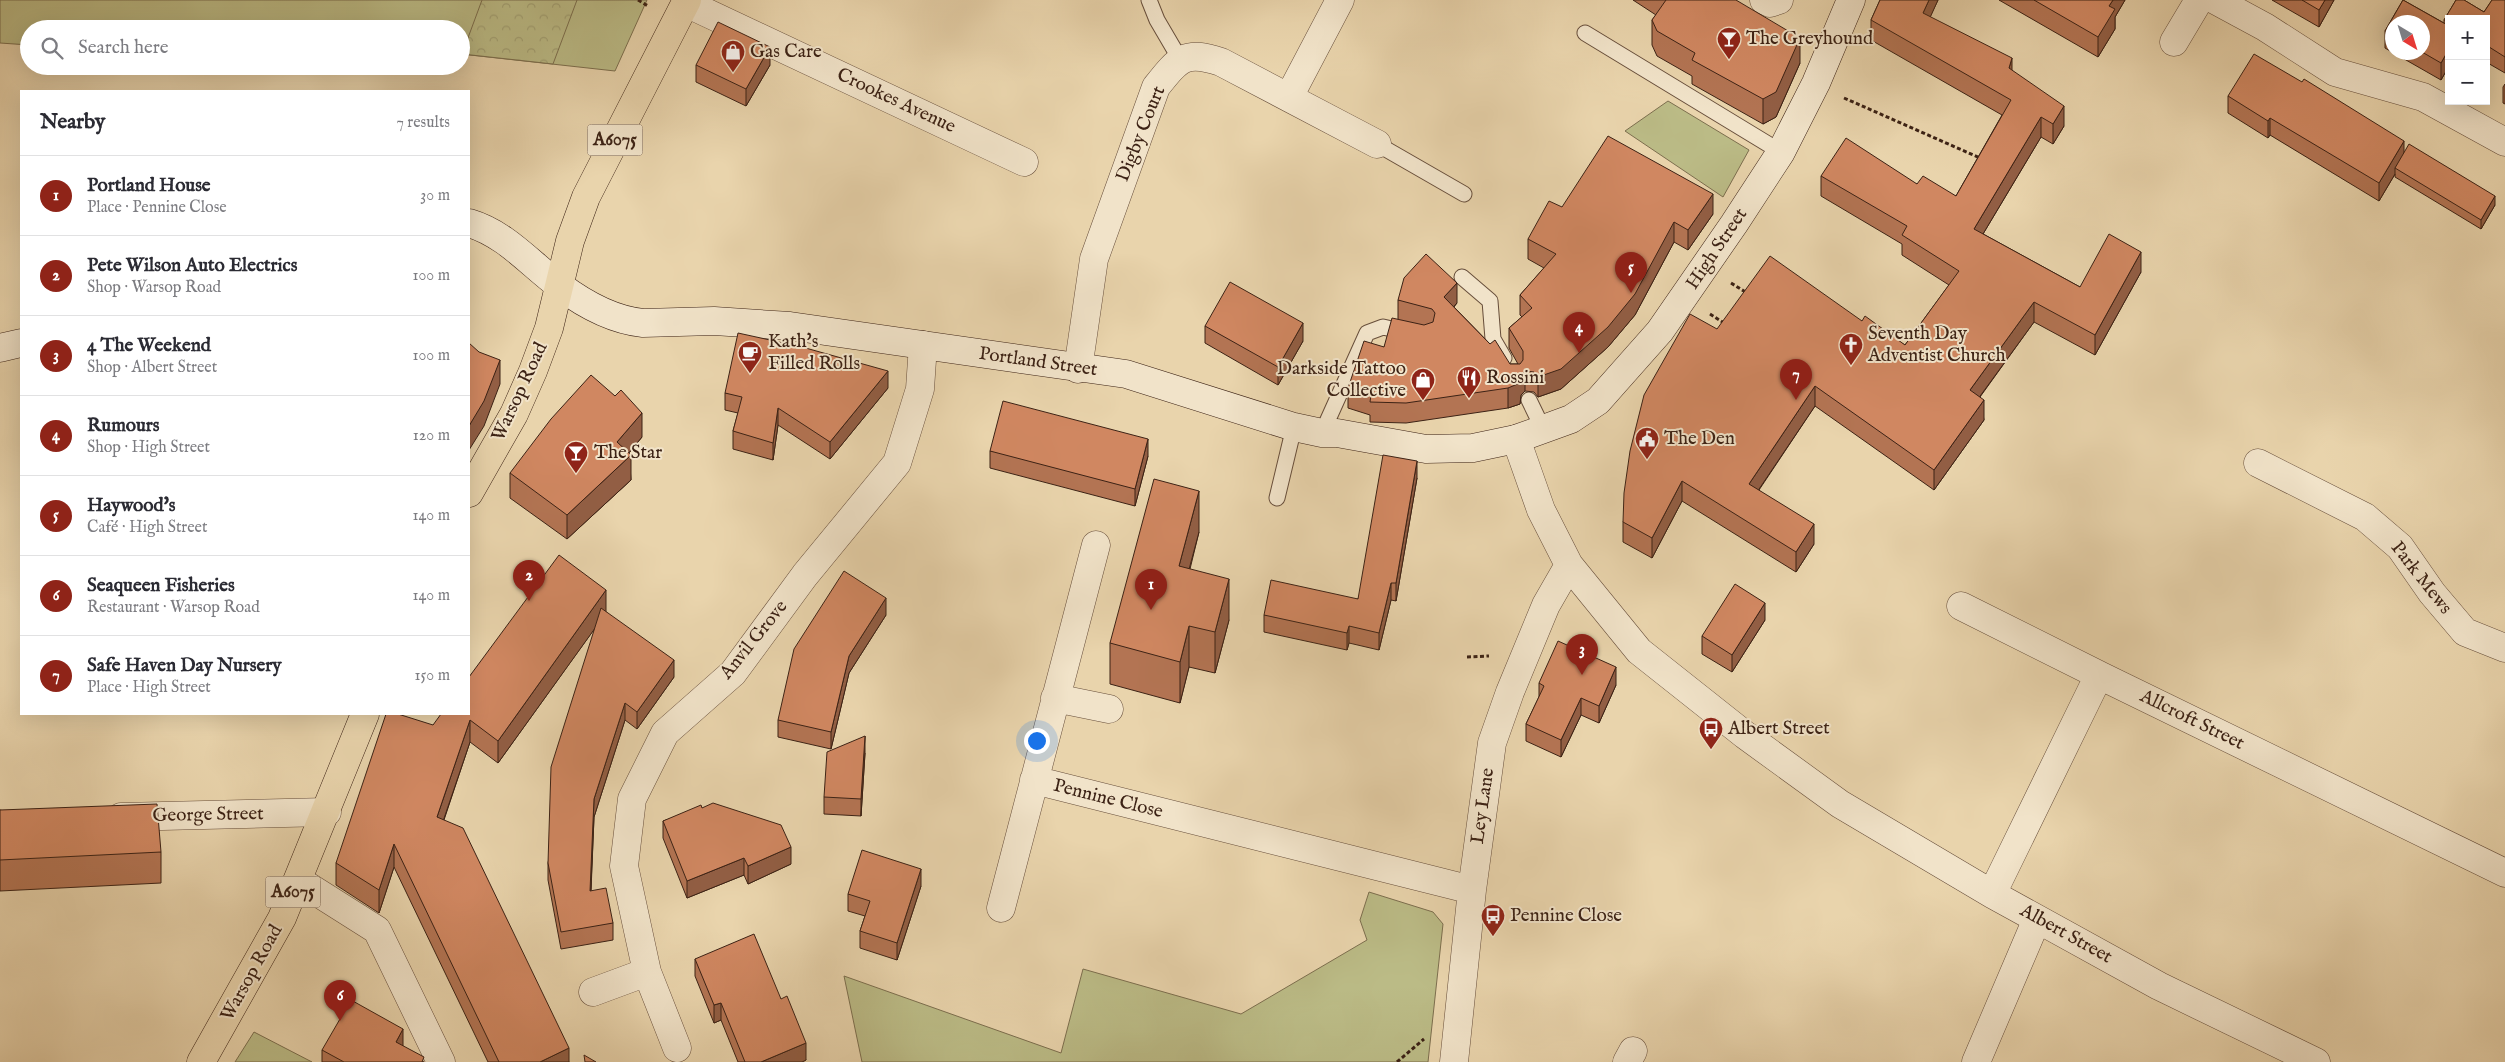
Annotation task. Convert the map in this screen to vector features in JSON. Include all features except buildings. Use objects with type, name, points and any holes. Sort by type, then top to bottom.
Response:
[{"type":"main road","name":"A6075","points":[[560,286],[570,241],[586,197],[686,1]]},
{"type":"main road","name":"Warsop Road","points":[[470,491],[526,388],[549,328],[560,286]]},
{"type":"main road","name":"Warsop Road","points":[[201,1062],[282,918],[327,812],[365,715]]},
{"type":"street","points":[[1289,97],[1340,0]]},
{"type":"street","points":[[1764,0],[1770,3],[1779,0]]},
{"type":"street","points":[[2174,42],[2199,0]]},
{"type":"street","points":[[2215,0],[2265,27],[2334,72],[2423,97],[2505,142]]},
{"type":"street","name":"Crookes Avenue","points":[[686,1],[1024,162]]},
{"type":"street","name":"High Street","points":[[1516,439],[1570,419],[1598,401],[1636,360],[1685,297],[1781,152],[1816,84],[1845,2]]},
{"type":"street","points":[[1181,61],[1185,57],[1200,55],[1221,62],[1378,144]]},
{"type":"street","name":"Digby Court","points":[[1078,369],[1094,259],[1156,87],[1171,67],[1181,61]]},
{"type":"street","name":"Portland Street","points":[[470,222],[496,233],[560,286],[604,313],[627,321],[643,323],[748,322],[923,345],[1078,369],[1126,374],[1294,427],[1426,449],[1473,448],[1516,439]]},
{"type":"street","points":[[0,348],[20,343]]},
{"type":"street","name":"Anvil Grove","points":[[678,1048],[647,972],[624,866],[632,799],[665,733],[733,673],[805,576],[897,463],[920,389],[923,345]]},
{"type":"street","name":"Albert Street","points":[[1516,439],[1541,510],[1569,565],[1640,651],[1745,736],[1840,804],[1992,894],[2159,986],[2316,1062]]},
{"type":"street","name":"Park Mews","points":[[2258,463],[2365,517],[2400,546],[2432,593],[2465,632],[2505,648]]},
{"type":"street","name":"Pennine Close","points":[[1001,908],[1096,545]]},
{"type":"street","name":"Ley Lane","points":[[1454,1062],[1472,890],[1492,744],[1510,692],[1546,605],[1569,565]]},
{"type":"street","name":"Allcroft Street","points":[[1960,606],[2505,873]]},
{"type":"street","points":[[1992,894],[2099,675]]},
{"type":"street","points":[[1056,698],[1109,709]]},
{"type":"street","name":"Pennine Close","points":[[1034,780],[1472,890]]},
{"type":"street","name":"George Street","points":[[99,817],[327,812]]},
{"type":"street","points":[[298,880],[376,930],[441,1062]]},
{"type":"street","points":[[1976,1062],[2037,919]]},
{"type":"street","points":[[593,992],[647,972]]},
{"type":"lane","points":[[1149,0],[1157,20],[1181,61]]},
{"type":"lane","points":[[1585,33],[1781,152]]},
{"type":"lane","points":[[1378,144],[1464,194]]},
{"type":"lane","points":[[1462,277],[1490,301],[1493,338],[1511,369]]},
{"type":"lane","points":[[1322,433],[1367,333],[1383,327],[1426,336]]},
{"type":"lane","points":[[1529,400],[1543,428]]},
{"type":"lane","points":[[1276,498],[1294,427]]},
{"type":"path","points":[[1836,94],[1987,161]]},
{"type":"path","points":[[1685,297],[1732,328]]},
{"type":"path","points":[[1467,657],[1498,656]]},
{"type":"path","points":[[1397,1062],[1424,1038]]},
{"type":"green space","points":[[0,0],[647,0],[615,71],[470,55],[470,20],[20,20],[20,44],[0,43]]},
{"type":"green space","points":[[482,0],[577,0],[553,64],[470,55],[470,32]]},
{"type":"green space","points":[[1668,101],[1749,150],[1723,197],[1625,131]]},
{"type":"green space","points":[[1369,892],[1433,912],[1443,924],[1428,1062],[862,1062],[844,976],[1061,1053],[1083,969],[1241,1014],[1367,940],[1360,920]]},
{"type":"green space","points":[[254,1032],[312,1062],[235,1062]]},
{"type":"place","name":"The Greyhound","points":[[1729,60]]},
{"type":"place","name":"Gas Care","points":[[733,73]]},
{"type":"place","name":"Haywood's","points":[[1631,293]]},
{"type":"place","name":"Rumours","points":[[1579,353]]},
{"type":"place","name":"Seventh Day Adventist Church","points":[[1851,366]]},
{"type":"place","name":"Kath's Filled Rolls","points":[[750,374]]},
{"type":"place","name":"Rossini","points":[[1469,399]]},
{"type":"place","name":"Safe Haven Day Nursery","points":[[1796,400]]},
{"type":"place","name":"Darkside Tattoo Collective","points":[[1423,401]]},
{"type":"place","name":"The Den","points":[[1647,460]]},
{"type":"place","name":"The Star","points":[[576,474]]},
{"type":"place","name":"Pete Wilson Auto Electrics","points":[[529,601]]},
{"type":"place","name":"Portland House","points":[[1151,610]]},
{"type":"place","name":"4 The Weekend","points":[[1582,675]]},
{"type":"place","name":"Albert Street","points":[[1711,750]]},
{"type":"place","name":"Pennine Close","points":[[1493,937]]},
{"type":"place","name":"Seaqueen Fisheries","points":[[340,1021]]}]
